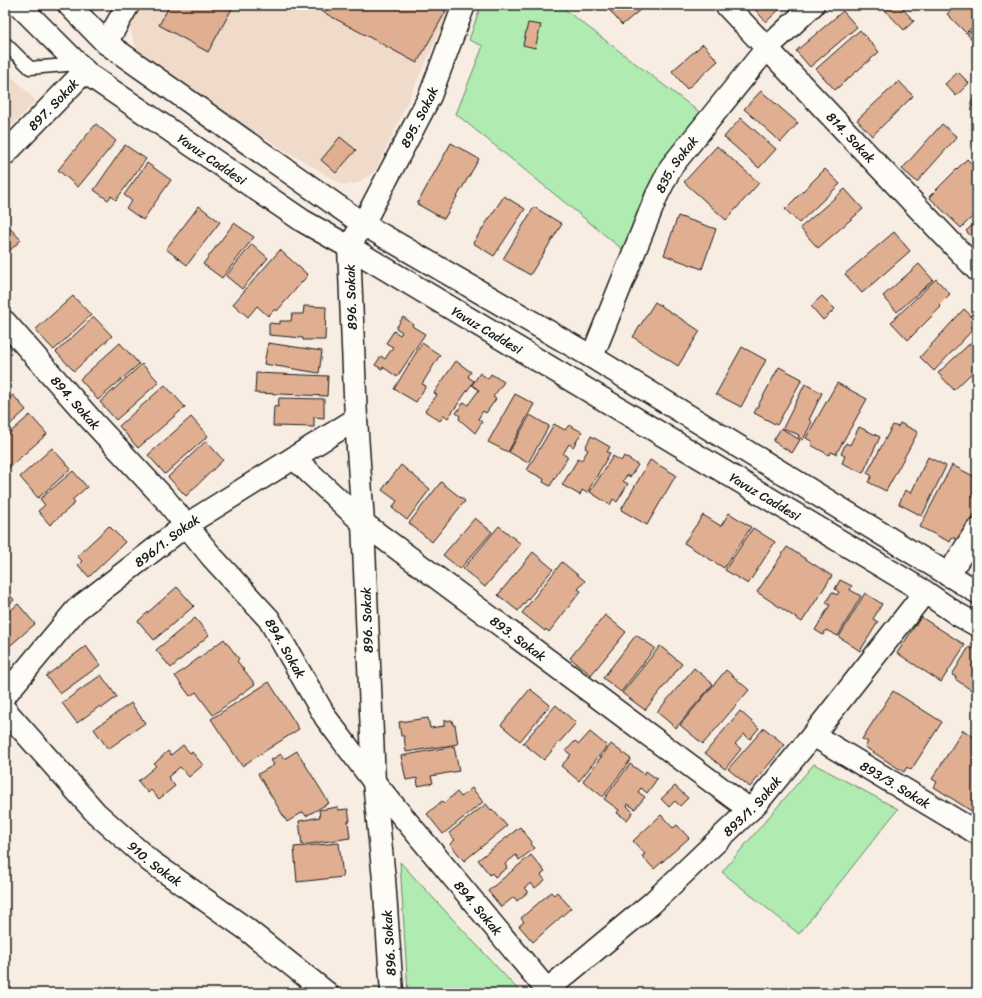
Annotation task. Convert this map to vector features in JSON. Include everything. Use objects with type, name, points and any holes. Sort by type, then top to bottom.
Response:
[{"type":"street","name":"Yavuz Caddesi","points":[[19,5],[81,68],[303,221],[349,247],[925,592],[957,614],[977,625]]},
{"type":"street","points":[[69,5],[106,43],[363,224],[592,357],[977,592]]},
{"type":"street","points":[[106,43],[128,5]]},
{"type":"street","name":"895. Sokak","points":[[349,247],[363,224],[430,96],[464,5]]},
{"type":"street","name":"814. Sokak","points":[[726,5],[977,270]]},
{"type":"street","name":"835. Sokak","points":[[592,357],[657,195],[671,167],[767,48],[812,5]]},
{"type":"street","name":"897. Sokak","points":[[5,154],[81,68]]},
{"type":"street","name":"896. Sokak","points":[[349,247],[374,782],[384,878],[392,993]]},
{"type":"street","name":"894. Sokak","points":[[5,322],[93,422],[165,499],[212,557],[269,619],[326,718],[374,782],[547,990]]},
{"type":"street","name":"896/1. Sokak","points":[[5,694],[76,610],[186,525],[356,419]]},
{"type":"street","name":"893. Sokak","points":[[294,458],[363,524],[750,810]]},
{"type":"street","points":[[948,575],[977,530]]},
{"type":"street","name":"893/1. Sokak","points":[[547,990],[651,904],[757,803],[813,735],[925,592]]},
{"type":"street","name":"910. Sokak","points":[[5,710],[96,813],[150,861],[245,928],[327,993]]},
{"type":"street","name":"893/3. Sokak","points":[[813,735],[977,833]]},
{"type":"lane","points":[[5,43],[30,68],[81,68]]},
{"type":"shaded area","points":[[139,5],[452,5],[376,170],[358,183],[343,185],[188,92],[138,51],[128,25]]},
{"type":"shaded area","points":[[5,70],[36,101],[5,132]]},
{"type":"green space","points":[[481,5],[559,5],[703,115],[664,168],[622,249],[456,114],[483,46],[469,40]]},
{"type":"green space","points":[[814,764],[898,809],[799,934],[722,872]]},
{"type":"green space","points":[[400,862],[521,993],[408,993]]},
{"type":"building","points":[[170,5],[234,5],[208,52],[159,25]]},
{"type":"building","points":[[310,5],[434,5],[446,11],[417,63]]},
{"type":"building","points":[[646,5],[622,25],[606,6]]},
{"type":"building","points":[[751,5],[784,5],[766,22]]},
{"type":"building","points":[[883,5],[899,5],[914,21],[904,30],[882,7]]},
{"type":"building","points":[[957,5],[977,5],[977,22],[966,33],[947,14]]},
{"type":"building","points":[[843,11],[857,27],[810,67],[796,51]]},
{"type":"building","points":[[528,23],[541,25],[535,48],[523,45]]},
{"type":"building","points":[[977,26],[977,45],[967,34]]},
{"type":"building","points":[[860,30],[879,52],[835,90],[816,69]]},
{"type":"building","points":[[703,44],[718,61],[687,89],[672,71]]},
{"type":"building","points":[[958,72],[969,83],[956,96],[945,84]]},
{"type":"building","points":[[899,81],[913,96],[872,136],[857,120]]},
{"type":"building","points":[[761,91],[798,123],[781,142],[744,109]]},
{"type":"building","points":[[977,97],[977,111],[970,103]]},
{"type":"building","points":[[741,118],[776,149],[759,168],[724,137]]},
{"type":"building","points":[[96,124],[116,141],[78,187],[58,170]]},
{"type":"building","points":[[942,124],[957,137],[917,182],[902,169]]},
{"type":"building","points":[[340,137],[356,150],[336,173],[321,160]]},
{"type":"building","points":[[451,143],[479,159],[444,219],[417,204]]},
{"type":"building","points":[[125,145],[146,159],[116,200],[111,196],[108,200],[94,190]]},
{"type":"building","points":[[717,146],[759,183],[726,220],[684,182]]},
{"type":"building","points":[[967,159],[977,169],[977,212],[961,228],[929,197]]},
{"type":"building","points":[[147,163],[171,180],[143,220],[126,208],[132,201],[124,195]]},
{"type":"building","points":[[825,169],[840,184],[799,223],[785,209]]},
{"type":"building","points":[[845,189],[863,209],[818,248],[800,228]]},
{"type":"building","points":[[504,196],[525,209],[494,256],[473,243]]},
{"type":"building","points":[[199,206],[220,222],[187,265],[166,249]]},
{"type":"building","points":[[534,207],[562,224],[530,275],[503,259]]},
{"type":"building","points":[[678,216],[716,229],[702,269],[664,255]]},
{"type":"building","points":[[977,221],[977,242],[966,231]]},
{"type":"building","points":[[5,223],[21,240],[5,255]]},
{"type":"building","points":[[234,223],[254,237],[222,278],[203,264]]},
{"type":"building","points":[[894,232],[910,251],[862,293],[845,274]]},
{"type":"building","points":[[252,244],[268,258],[242,289],[226,276]]},
{"type":"building","points":[[280,250],[308,275],[277,311],[275,309],[268,316],[257,306],[248,317],[233,304]]},
{"type":"building","points":[[919,264],[933,280],[897,312],[883,296]]},
{"type":"building","points":[[936,279],[950,294],[939,305],[941,307],[908,340],[891,322]]},
{"type":"building","points":[[73,296],[91,315],[54,350],[35,330]]},
{"type":"building","points":[[822,296],[835,309],[823,320],[811,306]]},
{"type":"building","points":[[655,302],[700,331],[678,366],[633,337]]},
{"type":"building","points":[[304,306],[326,307],[325,340],[303,340],[303,338],[269,335],[269,323],[280,324],[280,321],[291,321],[292,314],[303,314]]},
{"type":"building","points":[[964,309],[977,321],[977,325],[934,371],[920,357]]},
{"type":"building","points":[[94,317],[112,336],[74,371],[56,352]]},
{"type":"building","points":[[403,317],[413,324],[412,326],[425,334],[397,377],[383,367],[382,369],[375,365],[381,356],[385,359],[393,347],[386,343],[394,331],[400,335],[402,332],[396,328]]},
{"type":"building","points":[[977,337],[977,368],[954,390],[938,373]]},
{"type":"building","points":[[120,343],[139,364],[98,400],[80,379]]},
{"type":"building","points":[[268,343],[322,351],[319,373],[264,364]]},
{"type":"building","points":[[422,343],[440,355],[422,384],[426,386],[416,402],[394,389]]},
{"type":"building","points":[[742,347],[766,360],[741,407],[716,394]]},
{"type":"building","points":[[456,361],[471,372],[468,377],[474,381],[448,418],[444,415],[440,421],[425,411],[437,395],[434,393]]},
{"type":"building","points":[[142,364],[159,382],[116,420],[100,402]]},
{"type":"building","points":[[779,367],[802,379],[777,425],[754,413]]},
{"type":"building","points":[[256,373],[328,376],[327,396],[255,393]]},
{"type":"building","points":[[480,373],[488,379],[491,374],[504,382],[493,397],[496,399],[486,413],[483,411],[478,419],[482,422],[475,433],[459,419],[460,416],[456,413],[464,402],[468,405],[479,390],[472,385]]},
{"type":"building","points":[[837,383],[867,399],[836,454],[831,452],[829,455],[811,445],[813,442],[806,438]]},
{"type":"building","points":[[805,384],[822,393],[809,420],[812,422],[803,440],[798,437],[799,435],[783,428]]},
{"type":"building","points":[[165,385],[185,407],[138,448],[119,426]]},
{"type":"building","points":[[515,394],[534,404],[508,452],[488,442]]},
{"type":"building","points":[[13,395],[26,410],[5,429],[5,402]]},
{"type":"building","points":[[279,398],[324,399],[324,418],[314,417],[314,427],[273,426],[274,406],[278,407]]},
{"type":"building","points":[[30,415],[47,434],[5,471],[5,437]]},
{"type":"building","points":[[530,415],[549,426],[528,463],[509,452]]},
{"type":"building","points":[[191,417],[208,436],[165,474],[148,455]]},
{"type":"building","points":[[900,423],[918,432],[886,491],[868,482],[872,476],[867,473],[893,425],[898,427]]},
{"type":"building","points":[[554,424],[565,430],[569,425],[582,432],[573,447],[569,444],[563,454],[568,457],[550,486],[543,482],[544,479],[527,470]]},
{"type":"building","points":[[859,427],[880,437],[863,473],[842,463],[845,456],[841,454],[846,443],[850,445]]},
{"type":"building","points":[[781,428],[800,440],[792,453],[773,441]]},
{"type":"building","points":[[591,436],[610,447],[607,452],[610,453],[587,493],[582,490],[580,495],[562,485],[578,459],[581,461],[588,450],[585,448]]},
{"type":"building","points":[[206,441],[223,460],[186,496],[168,477]]},
{"type":"building","points":[[52,448],[71,469],[38,498],[20,477]]},
{"type":"building","points":[[613,456],[621,461],[624,456],[638,465],[630,477],[627,475],[623,481],[628,484],[617,502],[613,499],[610,505],[590,492]]},
{"type":"building","points":[[928,457],[946,466],[922,516],[899,504],[905,490],[911,493]]},
{"type":"building","points":[[650,460],[676,475],[647,525],[621,510]]},
{"type":"building","points":[[401,465],[430,489],[407,520],[392,508],[397,501],[382,490]]},
{"type":"building","points":[[952,465],[977,478],[977,487],[972,496],[977,499],[977,509],[960,541],[952,537],[950,542],[920,527]]},
{"type":"building","points":[[73,471],[87,487],[72,500],[75,503],[50,525],[38,511],[45,505],[40,499]]},
{"type":"building","points":[[441,482],[465,501],[432,542],[409,523]]},
{"type":"building","points":[[729,513],[751,527],[724,568],[684,543],[703,515],[721,526]]},
{"type":"building","points":[[475,518],[492,532],[460,569],[443,555]]},
{"type":"building","points":[[109,526],[125,542],[89,577],[78,565],[82,561],[77,556]]},
{"type":"building","points":[[499,526],[521,544],[485,587],[463,569]]},
{"type":"building","points":[[753,528],[775,542],[748,584],[725,570]]},
{"type":"building","points":[[787,547],[832,576],[802,622],[757,592]]},
{"type":"building","points":[[533,552],[553,569],[518,611],[498,595]]},
{"type":"building","points":[[562,562],[585,581],[578,589],[581,591],[549,632],[546,629],[545,631],[522,613]]},
{"type":"building","points":[[840,580],[852,586],[850,590],[861,596],[838,636],[826,630],[823,635],[815,630],[830,605],[826,603],[832,592],[837,595],[839,592],[835,589]]},
{"type":"building","points":[[177,587],[194,606],[154,640],[138,621]]},
{"type":"building","points":[[5,589],[14,600],[5,608]]},
{"type":"building","points":[[865,593],[882,604],[873,619],[878,622],[860,651],[839,637]]},
{"type":"building","points":[[18,604],[35,624],[5,650],[5,615]]},
{"type":"building","points":[[605,615],[626,632],[591,675],[570,658]]},
{"type":"building","points":[[921,617],[965,645],[941,682],[897,653]]},
{"type":"building","points":[[195,618],[209,635],[171,668],[156,650]]},
{"type":"building","points":[[636,635],[655,648],[621,692],[603,678]]},
{"type":"building","points":[[224,639],[239,659],[237,661],[255,684],[213,715],[196,692],[190,696],[175,676]]},
{"type":"building","points":[[975,644],[977,645],[977,694],[955,679],[956,677],[952,675],[969,647],[973,649]]},
{"type":"building","points":[[86,646],[100,665],[60,694],[46,676]]},
{"type":"building","points":[[660,646],[682,664],[645,710],[622,693]]},
{"type":"building","points":[[694,668],[713,684],[676,728],[657,712]]},
{"type":"building","points":[[726,670],[749,690],[703,744],[680,725]]},
{"type":"building","points":[[101,675],[117,697],[102,708],[100,706],[77,723],[62,703]]},
{"type":"building","points":[[269,682],[299,729],[242,766],[211,719]]},
{"type":"building","points":[[530,689],[550,705],[520,741],[501,725]]},
{"type":"building","points":[[893,691],[942,722],[911,770],[907,767],[904,772],[865,747],[868,742],[862,739]]},
{"type":"building","points":[[131,703],[145,723],[108,749],[94,729]]},
{"type":"building","points":[[556,705],[576,723],[544,760],[523,743]]},
{"type":"building","points":[[740,711],[759,728],[750,739],[744,734],[735,744],[741,749],[725,769],[705,753]]},
{"type":"building","points":[[428,718],[430,728],[444,726],[444,721],[452,720],[453,725],[455,725],[458,744],[406,752],[404,736],[401,736],[399,722]]},
{"type":"building","points":[[764,728],[785,745],[750,787],[728,769]]},
{"type":"building","points":[[963,730],[977,739],[977,807],[973,812],[934,787],[937,782],[932,779]]},
{"type":"building","points":[[590,732],[607,746],[579,781],[561,766],[571,755],[566,751],[575,741],[579,744]]},
{"type":"building","points":[[611,744],[631,759],[603,797],[583,781]]},
{"type":"building","points":[[183,745],[190,753],[192,752],[203,765],[189,777],[180,767],[168,777],[175,786],[159,799],[151,790],[148,793],[138,781],[156,766],[154,764],[168,751],[171,755]]},
{"type":"building","points":[[454,746],[459,771],[431,776],[433,783],[418,786],[417,778],[406,780],[401,756]]},
{"type":"building","points":[[297,751],[329,803],[306,816],[303,812],[287,822],[258,774],[274,765],[271,760],[281,754],[284,759]]},
{"type":"building","points":[[630,764],[644,774],[646,771],[657,779],[647,793],[641,788],[638,792],[645,797],[635,809],[628,804],[627,806],[633,812],[627,820],[617,813],[619,810],[604,799]]},
{"type":"building","points":[[675,786],[688,798],[680,806],[675,801],[669,807],[661,799]]},
{"type":"building","points":[[472,788],[483,802],[443,834],[427,814],[442,801],[444,803],[457,792],[461,797]]},
{"type":"building","points":[[486,804],[507,826],[464,861],[450,844],[455,840],[449,833]]},
{"type":"building","points":[[338,807],[338,810],[348,809],[350,838],[302,845],[299,821],[320,817],[319,810]]},
{"type":"building","points":[[661,815],[673,828],[677,825],[689,838],[654,869],[642,856],[645,854],[633,841]]},
{"type":"building","points":[[520,827],[535,848],[519,860],[516,855],[505,864],[507,868],[495,877],[492,873],[490,875],[478,860]]},
{"type":"building","points":[[339,843],[343,877],[297,882],[294,847]]},
{"type":"building","points":[[531,855],[545,872],[541,875],[545,880],[535,888],[531,883],[524,888],[528,892],[517,901],[514,897],[501,907],[488,891]]},
{"type":"building","points":[[551,892],[554,895],[557,892],[571,908],[533,942],[519,926],[524,922],[521,918]]}]
